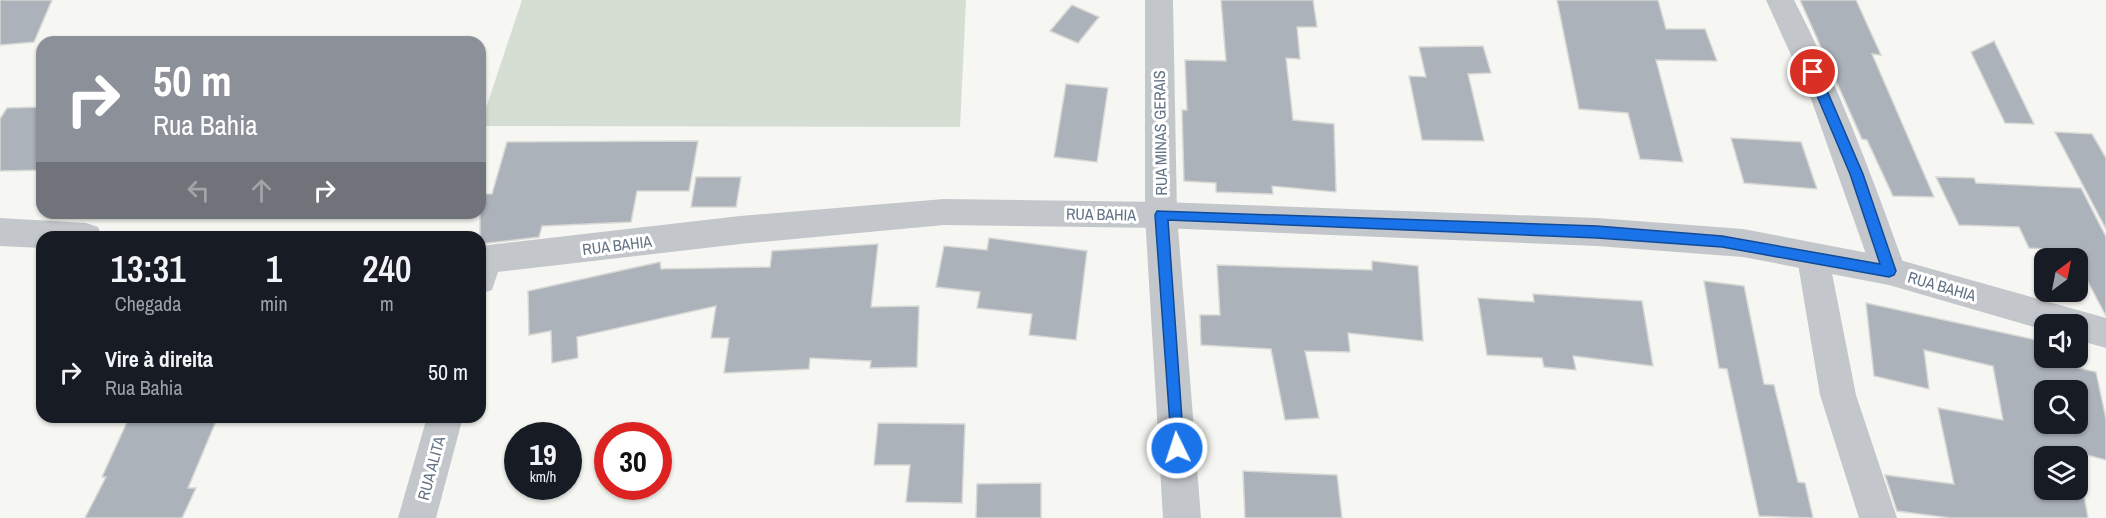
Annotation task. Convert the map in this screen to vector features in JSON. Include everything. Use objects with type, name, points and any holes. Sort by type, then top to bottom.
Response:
[{"type":"street","name":"RUA MINAS GERAIS","points":[[1159,0],[1161,215],[1182,518]]},
{"type":"street","points":[[1780,0],[1796,31],[1856,174],[1889,271]]},
{"type":"street","name":"RUA BAHIA","points":[[486,266],[728,232],[944,212],[1161,215],[1597,232],[1743,243],[1889,271],[2041,314]]},
{"type":"street","points":[[0,232],[36,234]]},
{"type":"street","points":[[1813,258],[1838,395],[1878,518]]},
{"type":"street","name":"RUA BAHIA","points":[[2088,328],[2106,333]]},
{"type":"street","name":"RUA ALITA","points":[[417,518],[443,423]]},
{"type":"shaded area","points":[[522,0],[966,0],[960,127],[486,126],[486,108]]},
{"type":"building","points":[[0,0],[52,0],[34,42],[0,45]]},
{"type":"building","points":[[1221,0],[1313,0],[1317,27],[1297,27],[1300,59],[1286,58],[1293,120],[1334,124],[1336,192],[1272,186],[1273,194],[1216,192],[1216,183],[1184,181],[1182,110],[1187,110],[1185,60],[1226,61]]},
{"type":"building","points":[[1557,0],[1658,0],[1666,29],[1705,29],[1717,61],[1656,60],[1683,162],[1640,159],[1628,113],[1579,109]]},
{"type":"building","points":[[1800,0],[1856,0],[1881,55],[1872,54],[1934,197],[1893,196],[1867,140],[1862,139]]},
{"type":"building","points":[[1072,5],[1099,17],[1078,43],[1050,31]]},
{"type":"building","points":[[1994,41],[2034,124],[2005,123],[1971,52]]},
{"type":"building","points":[[1483,46],[1491,73],[1468,74],[1484,141],[1422,140],[1409,76],[1426,77],[1419,47]]},
{"type":"building","points":[[1066,84],[1108,88],[1097,162],[1054,157]]},
{"type":"building","points":[[36,107],[36,170],[0,171],[0,119],[7,108]]},
{"type":"building","points":[[2055,132],[2092,134],[2106,158],[2106,229]]},
{"type":"building","points":[[1731,138],[1801,142],[1817,189],[1744,183]]},
{"type":"building","points":[[698,141],[689,191],[637,191],[631,222],[542,226],[539,237],[486,243],[486,231],[480,231],[480,219],[486,219],[486,194],[492,194],[507,142]]},
{"type":"building","points":[[696,177],[741,177],[736,207],[691,207]]},
{"type":"building","points":[[1936,177],[1974,178],[1976,183],[2081,188],[2106,237],[2106,316],[2088,282],[2088,248],[2029,248],[2019,227],[1959,225]]},
{"type":"building","points":[[989,238],[1087,251],[1076,340],[1029,335],[1032,314],[977,308],[980,292],[936,287],[944,246],[987,250]]},
{"type":"building","points":[[878,244],[871,307],[919,306],[917,367],[870,368],[871,361],[810,358],[809,369],[724,373],[729,338],[711,338],[716,306],[577,337],[578,358],[552,363],[551,331],[529,335],[528,291],[660,262],[661,269],[770,267],[772,251]]},
{"type":"building","points":[[1372,261],[1418,266],[1423,341],[1348,333],[1350,352],[1305,351],[1319,418],[1285,420],[1271,349],[1201,345],[1200,315],[1220,315],[1217,265],[1372,270]]},
{"type":"building","points":[[1704,281],[1744,286],[1764,384],[1774,385],[1798,482],[1805,483],[1813,518],[1759,516],[1727,369],[1719,368]]},
{"type":"building","points":[[1533,294],[1642,301],[1653,366],[1573,356],[1576,370],[1544,367],[1542,358],[1487,355],[1478,298],[1534,302]]},
{"type":"building","points":[[1866,303],[2034,340],[2034,368],[2079,368],[2096,372],[2106,419],[2106,460],[2088,455],[2088,446],[2034,446],[2034,500],[2085,500],[2088,518],[1951,518],[1897,511],[1885,475],[1954,484],[1938,408],[2003,420],[1993,366],[1924,350],[1929,389],[1874,376]]},
{"type":"building","points":[[127,423],[215,423],[188,488],[196,488],[182,518],[85,518],[106,477],[102,477]]},
{"type":"building","points":[[878,423],[965,424],[962,503],[906,502],[910,465],[874,465]]},
{"type":"building","points":[[1243,471],[1337,475],[1342,518],[1245,518]]},
{"type":"building","points":[[1041,483],[1041,518],[976,518],[977,484]]},
{"type":"route","points":[[1177,448],[1161,215],[1597,232],[1743,243],[1889,271],[1856,174],[1813,72]]}]
